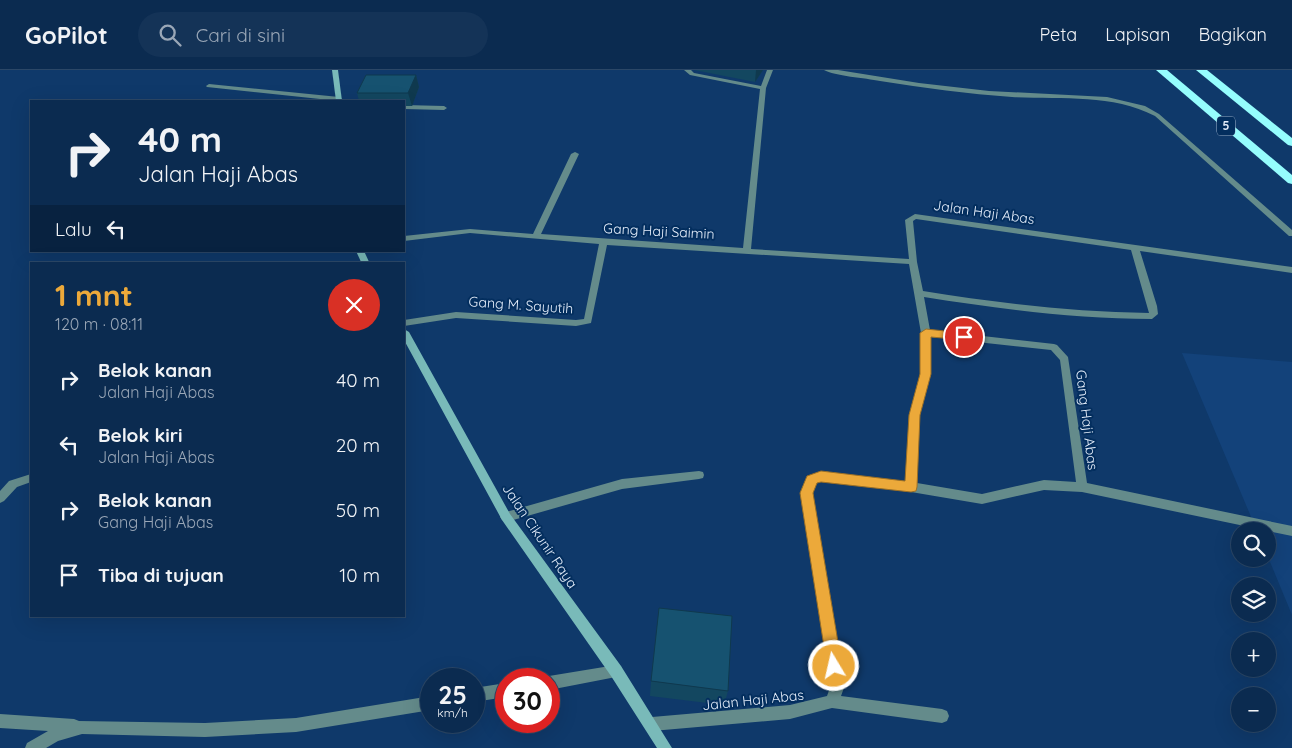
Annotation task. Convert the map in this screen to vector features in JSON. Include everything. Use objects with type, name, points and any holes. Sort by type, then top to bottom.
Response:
[{"type":"highway","name":"5","points":[[1161,70],[1292,182]]},
{"type":"highway","name":"5","points":[[1201,70],[1292,143]]},
{"type":"street","points":[[209,86],[339,100],[335,70]]},
{"type":"street","points":[[688,70],[692,74],[763,88]]},
{"type":"street","points":[[747,250],[763,88],[770,70]]},
{"type":"street","points":[[827,70],[944,88],[1012,95],[1100,99],[1145,107],[1157,115],[1292,234]]},
{"type":"street","points":[[405,107],[444,108]]},
{"type":"street","points":[[536,236],[575,154]]},
{"type":"street","name":"Jalan Haji Abas","points":[[911,487],[914,415],[926,374],[926,333],[913,262],[909,220],[915,216],[1292,270]]},
{"type":"street","name":"Gang Haji Saimin","points":[[405,238],[470,231],[603,242],[913,262]]},
{"type":"street","name":"Gang M. Sayutih","points":[[405,323],[456,315],[576,323],[588,320],[603,242]]},
{"type":"street","points":[[918,293],[990,305],[1074,315],[1152,316],[1154,314],[1153,306],[1135,248]]},
{"type":"street","name":"Gang Haji Abas","points":[[911,487],[982,499],[1044,485],[1082,486],[1065,359],[1059,350],[1042,345],[926,333]]},
{"type":"street","name":"Jalan Cikunir Raya","points":[[405,334],[506,518],[616,671],[652,724],[665,748]]},
{"type":"street","points":[[506,518],[622,484],[699,475]]},
{"type":"street","points":[[911,487],[821,476],[812,480],[806,493],[838,685],[832,701],[942,716]]},
{"type":"street","points":[[0,498],[13,484],[30,478]]},
{"type":"street","points":[[1082,486],[1292,532]]},
{"type":"street","points":[[560,680],[616,671]]},
{"type":"street","name":"Jalan Haji Abas","points":[[652,724],[790,712],[832,701]]},
{"type":"street","points":[[0,720],[82,727],[205,730],[296,726],[420,704]]},
{"type":"street","points":[[32,748],[55,735],[82,727]]},
{"type":"shaded area","points":[[1182,353],[1292,362],[1292,615],[1272,567],[1276,567],[1276,522],[1253,522]]},
{"type":"building","points":[[366,75],[416,75],[408,93],[357,93]]},
{"type":"building","points":[[659,608],[732,616],[728,691],[651,681]]},
{"type":"route","points":[[834,666],[806,493],[812,480],[821,476],[911,487],[914,415],[926,374],[926,333],[964,337]]}]
